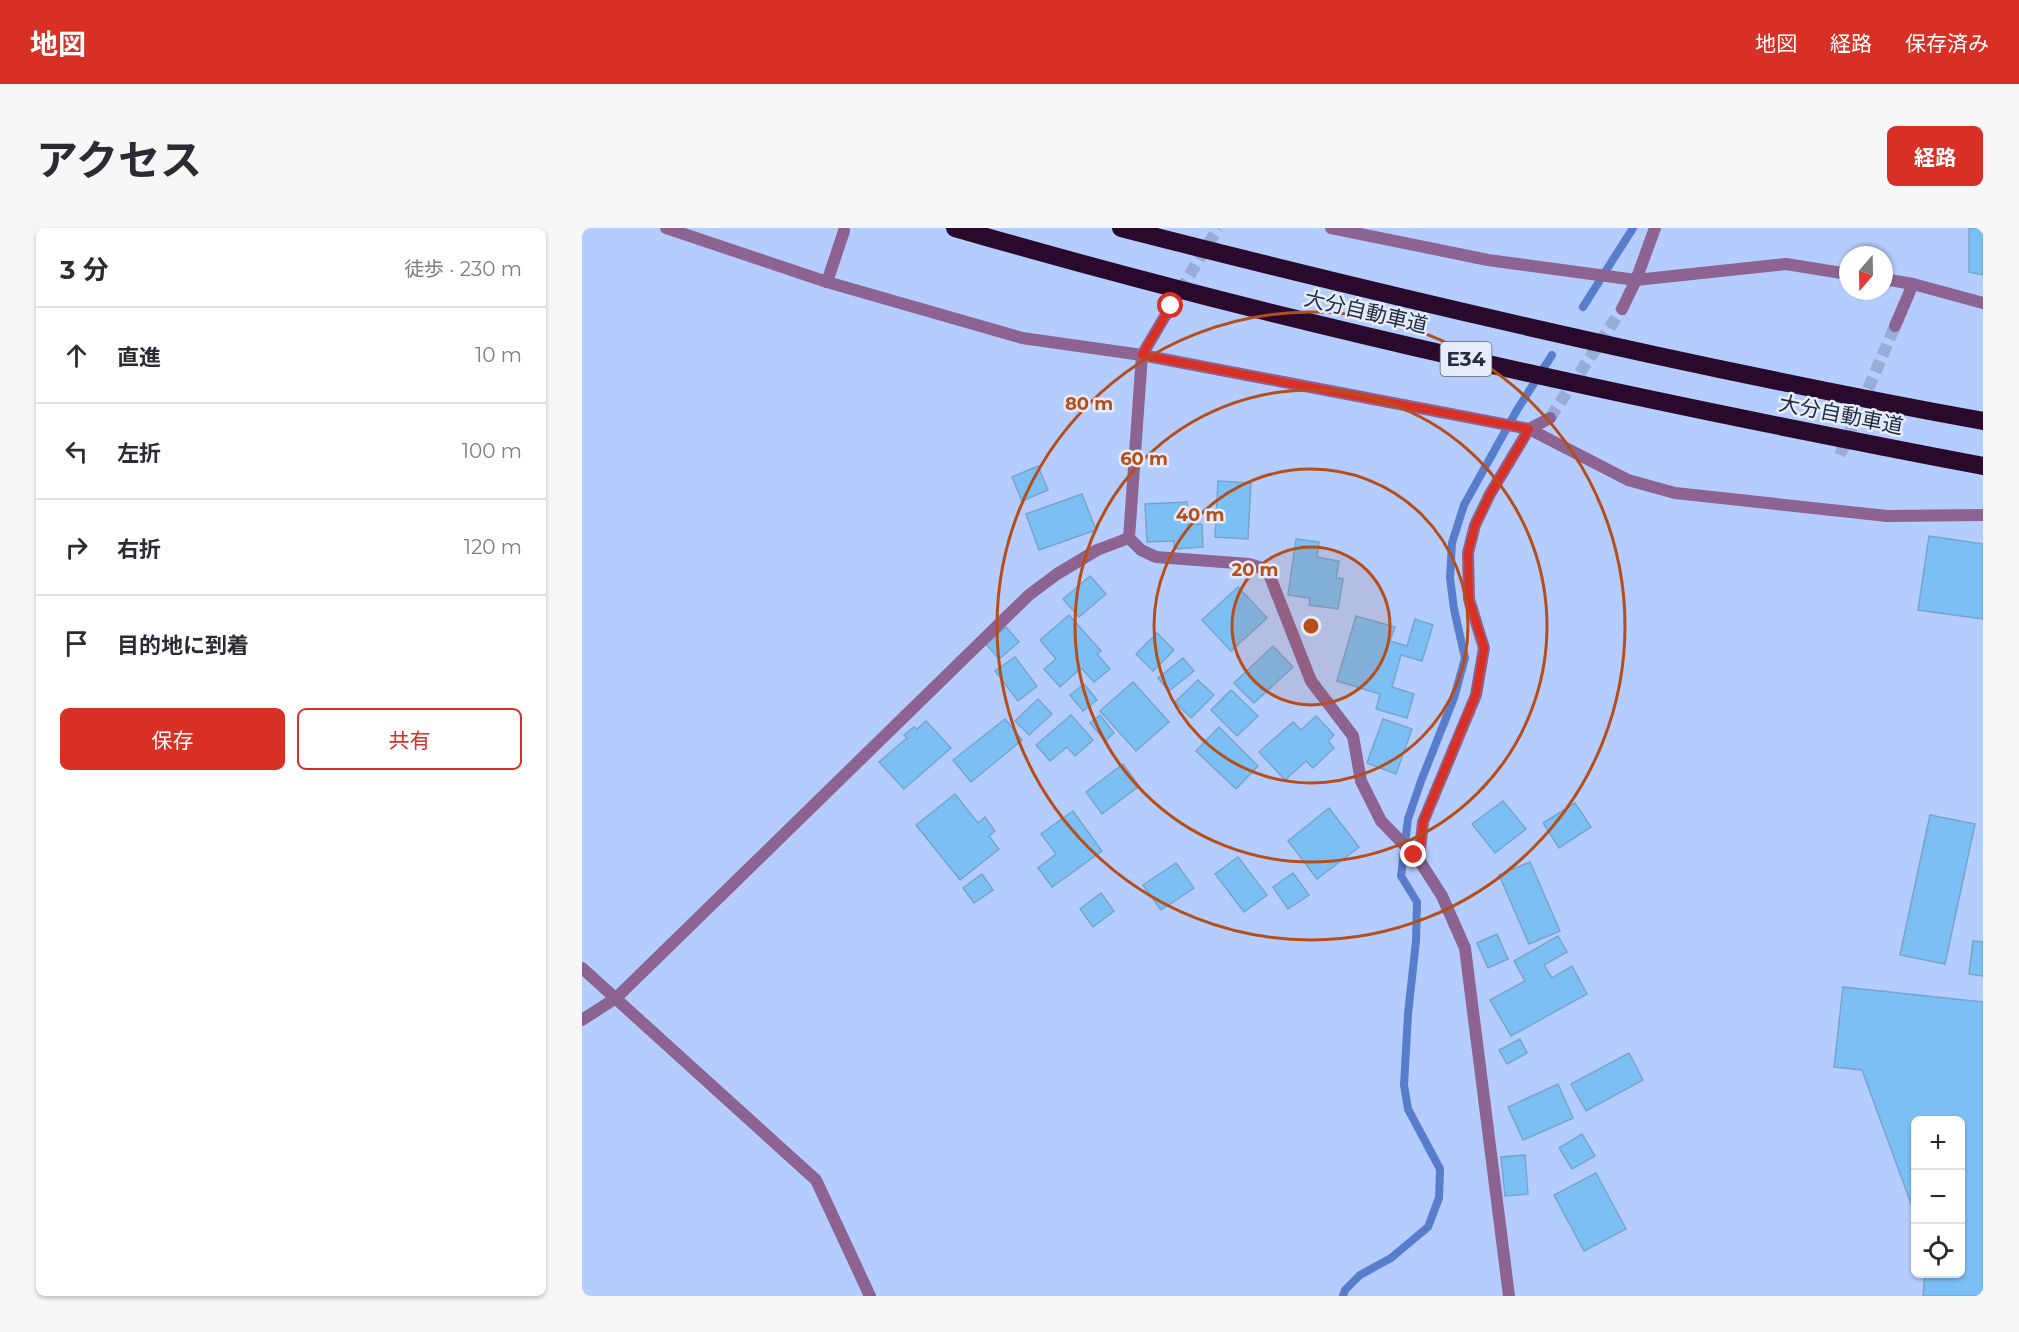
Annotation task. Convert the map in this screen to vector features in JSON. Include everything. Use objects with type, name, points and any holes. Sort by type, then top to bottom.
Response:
[{"type":"highway","name":"大分自動車道","points":[[955,228],[1092,268],[1336,329],[1599,390],[1983,466]]},
{"type":"highway","name":"大分自動車道","points":[[1121,228],[1335,283],[1620,347],[1983,421]]},
{"type":"street","points":[[666,228],[827,282],[1022,338],[1142,355],[1523,428],[1628,480],[1675,493],[1887,516],[1983,515]]},
{"type":"street","points":[[1331,228],[1488,260],[1636,280],[1786,264],[1839,273]]},
{"type":"street","points":[[1622,309],[1636,280],[1655,228]]},
{"type":"street","points":[[827,282],[844,231]]},
{"type":"street","points":[[1893,281],[1983,303]]},
{"type":"street","points":[[1895,326],[1913,284]]},
{"type":"street","points":[[1171,306],[1142,355],[1129,538],[1141,550],[1156,557],[1249,564],[1260,567],[1269,574],[1311,681],[1353,736],[1361,781],[1381,821],[1417,857],[1442,896],[1465,948],[1509,1296]]},
{"type":"street","points":[[1417,857],[1423,822],[1476,694],[1484,648],[1469,599],[1468,553],[1475,525],[1523,428],[1550,418]]},
{"type":"street","points":[[582,1020],[616,998],[1029,595],[1057,574],[1097,550],[1129,538]]},
{"type":"street","points":[[582,968],[816,1180],[870,1296]]},
{"type":"building","points":[[1969,228],[1983,228],[1983,275],[1969,272]]},
{"type":"building","points":[[1038,466],[1048,490],[1022,501],[1012,477]]},
{"type":"building","points":[[1218,481],[1251,483],[1248,539],[1215,537]]},
{"type":"building","points":[[1082,494],[1096,530],[1039,550],[1026,514]]},
{"type":"building","points":[[1187,502],[1188,525],[1202,524],[1203,547],[1174,549],[1174,541],[1147,542],[1145,504]]},
{"type":"building","points":[[1929,536],[1983,544],[1983,619],[1918,610]]},
{"type":"building","points":[[1296,539],[1319,542],[1317,557],[1339,561],[1336,578],[1343,579],[1338,609],[1309,605],[1310,598],[1288,595]]},
{"type":"building","points":[[1090,576],[1106,594],[1079,617],[1063,599]]},
{"type":"building","points":[[1238,587],[1267,618],[1231,651],[1202,620]]},
{"type":"building","points":[[1069,615],[1101,651],[1097,654],[1110,669],[1094,682],[1081,668],[1060,687],[1044,669],[1056,659],[1040,640]]},
{"type":"building","points":[[1356,616],[1395,627],[1390,641],[1407,646],[1415,619],[1433,625],[1422,661],[1401,655],[1392,687],[1414,694],[1407,718],[1376,709],[1380,694],[1337,681]]},
{"type":"building","points":[[1006,627],[1019,642],[999,659],[986,644]]},
{"type":"building","points":[[1157,633],[1174,650],[1153,671],[1136,654]]},
{"type":"building","points":[[1273,646],[1293,667],[1254,703],[1234,683]]},
{"type":"building","points":[[1015,657],[1037,686],[1018,701],[995,671]]},
{"type":"building","points":[[1183,658],[1194,671],[1169,691],[1158,678]]},
{"type":"building","points":[[1198,680],[1214,695],[1191,718],[1175,702]]},
{"type":"building","points":[[1133,682],[1169,722],[1136,751],[1100,711]]},
{"type":"building","points":[[1084,684],[1097,700],[1083,711],[1070,695]]},
{"type":"building","points":[[1231,690],[1258,716],[1237,736],[1211,710]]},
{"type":"building","points":[[1038,699],[1052,714],[1029,735],[1015,721]]},
{"type":"building","points":[[1071,715],[1093,740],[1075,756],[1067,747],[1050,761],[1036,745]]},
{"type":"building","points":[[1100,715],[1114,733],[1105,741],[1090,723]]},
{"type":"building","points":[[1316,716],[1334,735],[1328,741],[1334,748],[1313,768],[1306,761],[1285,780],[1259,752],[1293,722],[1301,730]]},
{"type":"building","points":[[1005,719],[1022,740],[971,782],[953,760]]},
{"type":"building","points":[[1383,719],[1412,729],[1396,774],[1367,763]]},
{"type":"building","points":[[926,721],[951,748],[904,789],[879,762],[907,738],[904,735],[914,727],[917,729]]},
{"type":"building","points":[[1219,727],[1258,766],[1236,789],[1196,751]]},
{"type":"building","points":[[1123,764],[1139,786],[1102,814],[1086,792]]},
{"type":"building","points":[[955,794],[978,823],[985,817],[995,831],[989,836],[999,849],[960,880],[916,825]]},
{"type":"building","points":[[1503,801],[1526,829],[1495,853],[1472,824]]},
{"type":"building","points":[[1575,803],[1591,827],[1559,848],[1543,823]]},
{"type":"building","points":[[1329,808],[1359,847],[1317,879],[1288,841]]},
{"type":"building","points":[[1073,811],[1102,851],[1052,887],[1038,868],[1056,854],[1041,834]]},
{"type":"building","points":[[1930,815],[1975,824],[1945,964],[1900,955]]},
{"type":"building","points":[[1238,857],[1267,895],[1244,912],[1215,874]]},
{"type":"building","points":[[1530,862],[1560,931],[1529,944],[1499,875]]},
{"type":"building","points":[[1176,863],[1194,888],[1161,910],[1143,885]]},
{"type":"building","points":[[1293,873],[1309,895],[1288,909],[1273,887]]},
{"type":"building","points":[[982,874],[993,890],[974,903],[963,888]]},
{"type":"building","points":[[1101,893],[1114,911],[1093,927],[1080,909]]},
{"type":"building","points":[[1497,934],[1508,959],[1488,968],[1477,943]]},
{"type":"building","points":[[1558,936],[1567,952],[1544,965],[1552,978],[1572,966],[1587,994],[1511,1036],[1490,1000],[1525,981],[1514,961]]},
{"type":"building","points":[[1973,941],[1983,942],[1983,976],[1969,974]]},
{"type":"building","points":[[1843,987],[1983,1002],[1983,1296],[1923,1296],[1925,1278],[1965,1278],[1965,1116],[1911,1116],[1911,1203],[1862,1070],[1834,1067]]},
{"type":"building","points":[[1520,1039],[1527,1053],[1507,1064],[1499,1050]]},
{"type":"building","points":[[1629,1053],[1643,1080],[1586,1111],[1571,1084]]},
{"type":"building","points":[[1558,1084],[1573,1118],[1523,1140],[1508,1107]]},
{"type":"building","points":[[1582,1134],[1595,1156],[1572,1169],[1559,1148]]},
{"type":"building","points":[[1525,1155],[1528,1194],[1505,1196],[1501,1157]]},
{"type":"building","points":[[1596,1173],[1626,1229],[1584,1251],[1554,1195]]},
{"type":"waterway","points":[[1583,307],[1633,228]]},
{"type":"waterway","points":[[1343,1296],[1345,1290],[1360,1275],[1391,1258],[1428,1227],[1439,1198],[1440,1169],[1408,1109],[1404,1085],[1417,902],[1401,876],[1408,819],[1454,698],[1465,658],[1450,578],[1452,543],[1464,505],[1517,410],[1552,355]]},
{"type":"tunnel","points":[[1171,306],[1218,228]]},
{"type":"tunnel","points":[[1550,418],[1622,309]]},
{"type":"tunnel","points":[[1840,455],[1895,326]]},
{"type":"route","points":[[1171,306],[1142,355],[1529,429],[1490,494],[1475,525],[1468,553],[1469,599],[1484,648],[1476,694],[1423,822],[1419,860],[1414,855]]}]
